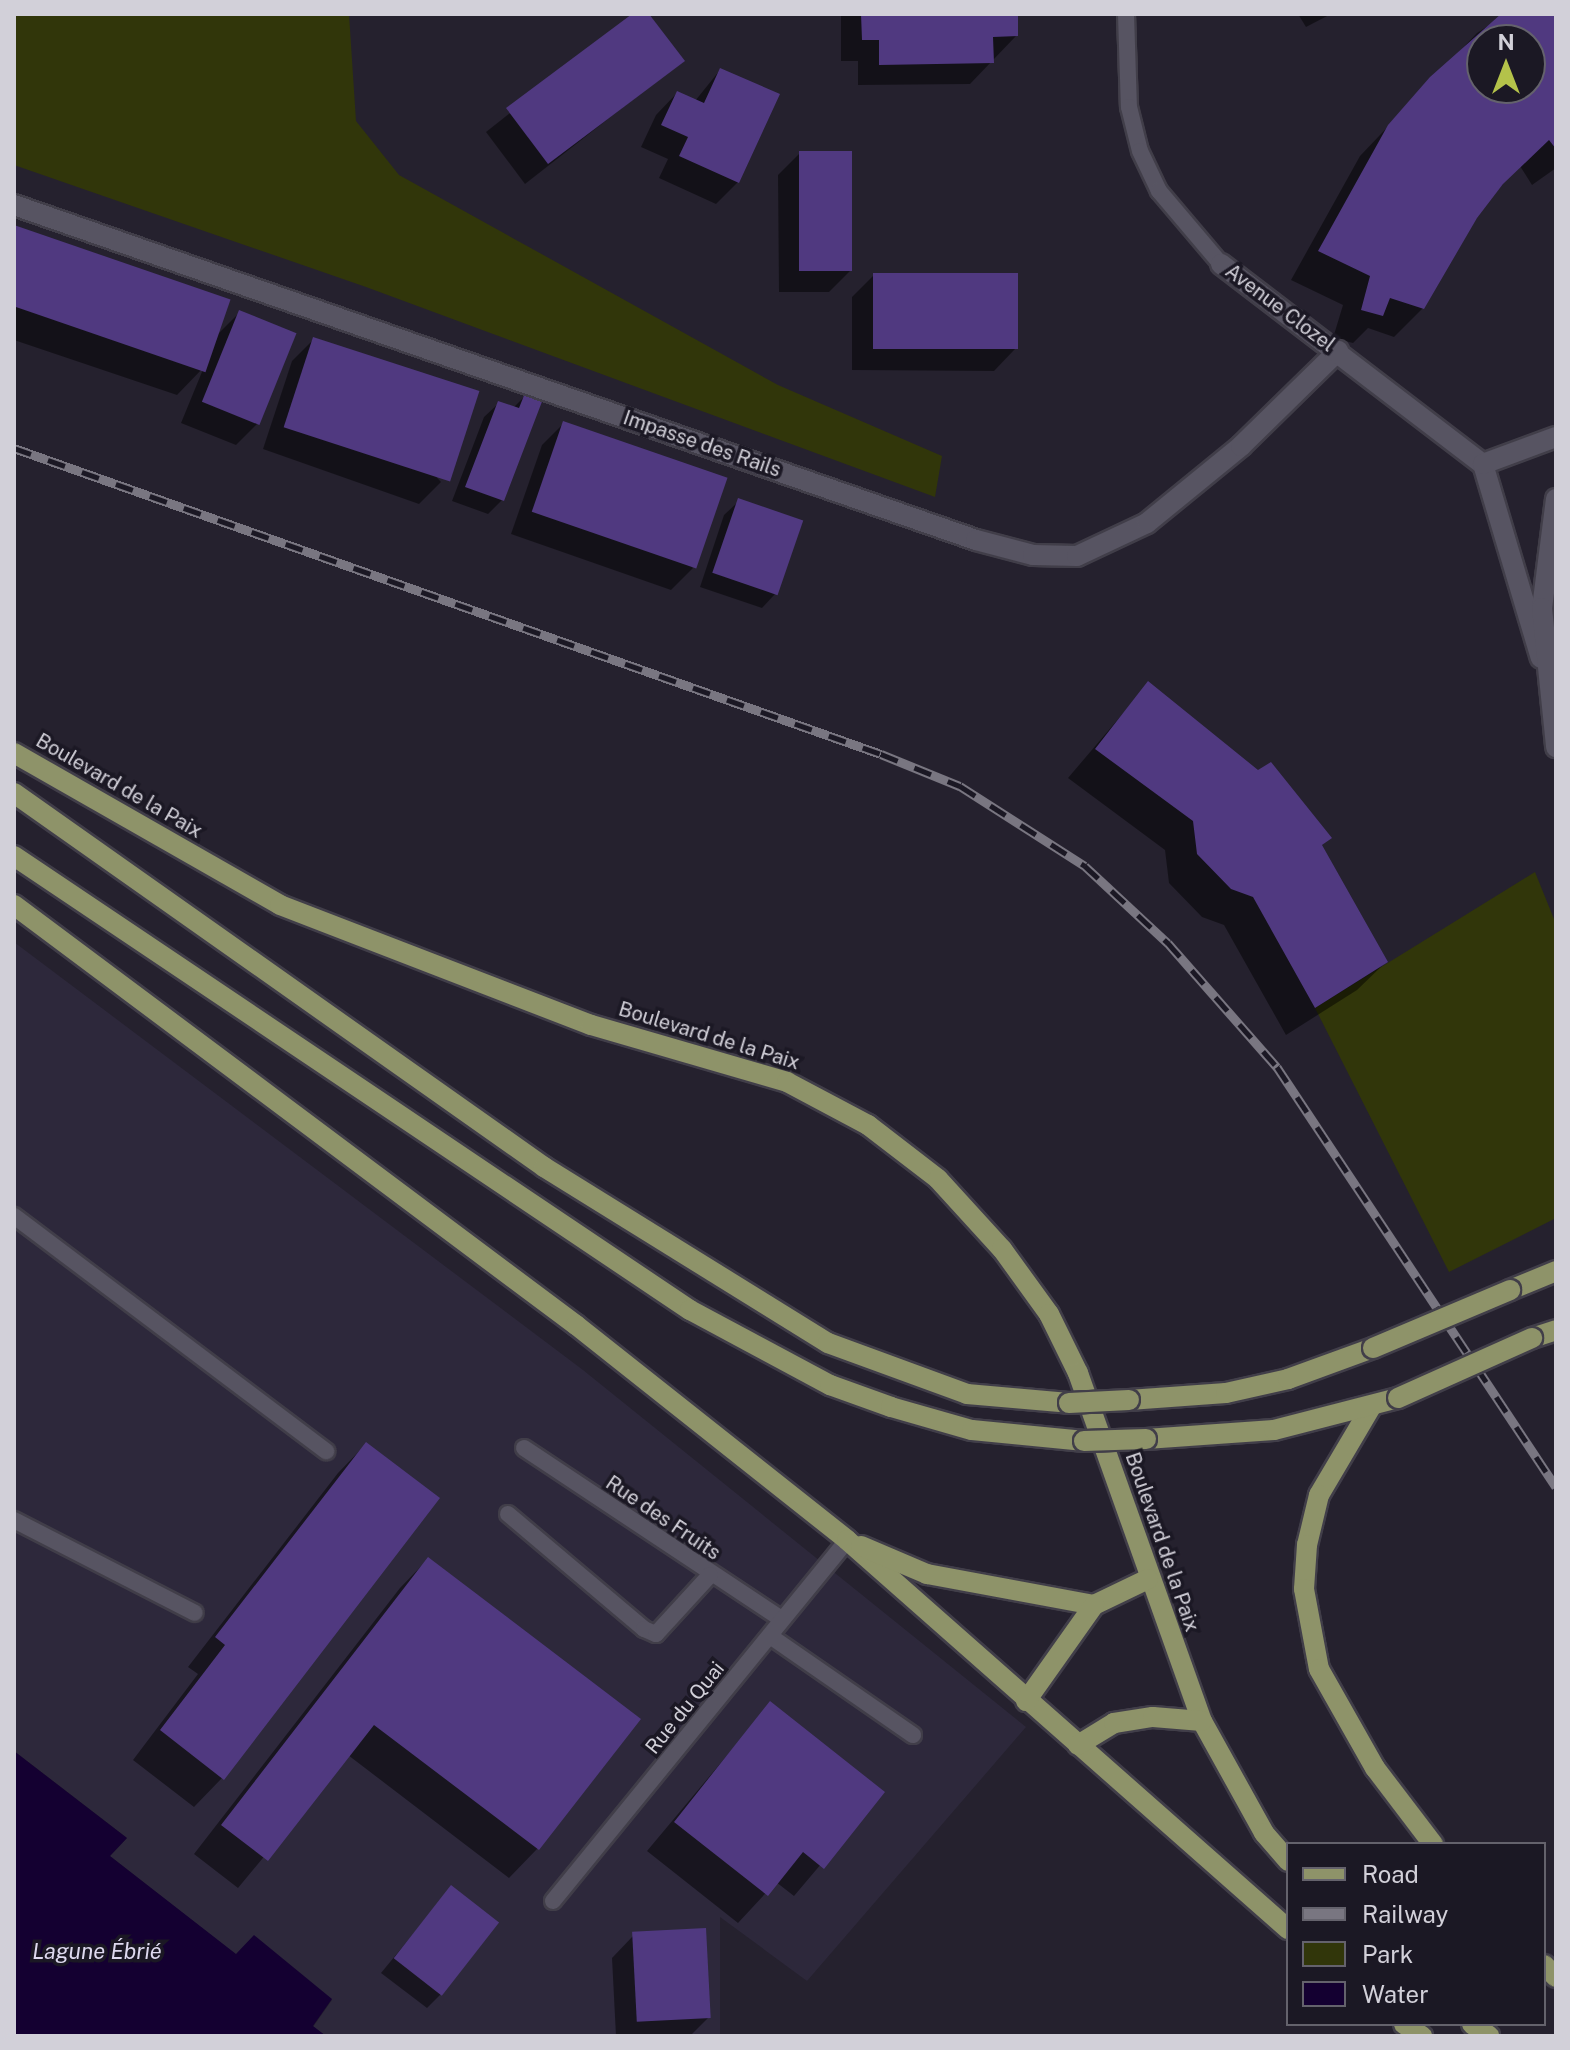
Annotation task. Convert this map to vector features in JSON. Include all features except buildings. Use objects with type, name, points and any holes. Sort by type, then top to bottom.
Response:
[{"type":"main road","name":"Boulevard de la Paix","points":[[14,753],[280,905],[591,1025],[787,1082],[868,1125],[938,1179],[1002,1249],[1049,1314],[1078,1373],[1148,1579],[1202,1721],[1264,1833],[1286,1859]]},
{"type":"main road","points":[[14,793],[544,1167],[828,1343],[967,1394],[1069,1403],[1226,1393],[1288,1379],[1373,1348],[1556,1271]]},
{"type":"main road","points":[[14,856],[690,1310],[830,1385],[891,1407],[972,1430],[1084,1441],[1274,1430],[1398,1398],[1556,1330]]},
{"type":"main road","points":[[14,905],[576,1325],[847,1540],[1286,1927]]},
{"type":"main road","points":[[1371,1407],[1319,1495],[1307,1545],[1304,1589],[1319,1669],[1375,1768],[1431,1842]]},
{"type":"main road","points":[[847,1540],[927,1574],[1094,1605]]},
{"type":"main road","points":[[1026,1701],[1094,1605],[1148,1579]]},
{"type":"main road","points":[[1078,1745],[1114,1723],[1153,1717],[1202,1721]]},
{"type":"street","name":"Impasse des Rails","points":[[14,205],[976,540],[1033,555],[1077,556],[1147,523],[1241,446],[1338,351]]},
{"type":"street","name":"Avenue Clozel","points":[[1221,264],[1483,464]]},
{"type":"street","points":[[1547,681],[1514,555],[1483,464],[1556,437]]},
{"type":"street","points":[[1556,499],[1542,608],[1556,747]]},
{"type":"lane","name":"Avenue Clozel","points":[[1126,14],[1129,107],[1140,151],[1159,191],[1221,264]]},
{"type":"lane","points":[[14,1216],[326,1451]]},
{"type":"lane","name":"Rue des Fruits","points":[[524,1448],[710,1575],[781,1619]]},
{"type":"lane","points":[[508,1514],[644,1629],[656,1634],[710,1575]]},
{"type":"lane","points":[[14,1520],[195,1613]]},
{"type":"lane","name":"Rue du Quai","points":[[553,1901],[847,1540]]},
{"type":"lane","points":[[770,1636],[913,1735]]},
{"type":"shaded area","points":[[14,942],[583,1370],[1026,1727],[807,1981],[720,1917],[720,2036],[326,2036],[313,2027],[332,2000],[254,1936],[236,1955],[110,1856],[127,1838],[14,1751]]},
{"type":"green space","points":[[14,14],[349,14],[356,121],[399,175],[778,385],[942,456],[935,497],[366,287],[14,165]]},
{"type":"green space","points":[[1535,872],[1556,924],[1556,1218],[1449,1272],[1315,1008]]},
{"type":"water","name":"Lagune Ébrié","points":[[14,1751],[127,1838],[110,1856],[236,1954],[254,1935],[332,1999],[313,2026],[326,2036],[14,2036]]},
{"type":"railway","points":[[14,448],[881,754],[960,786],[1085,866],[1168,943],[1277,1067],[1556,1487]]}]
